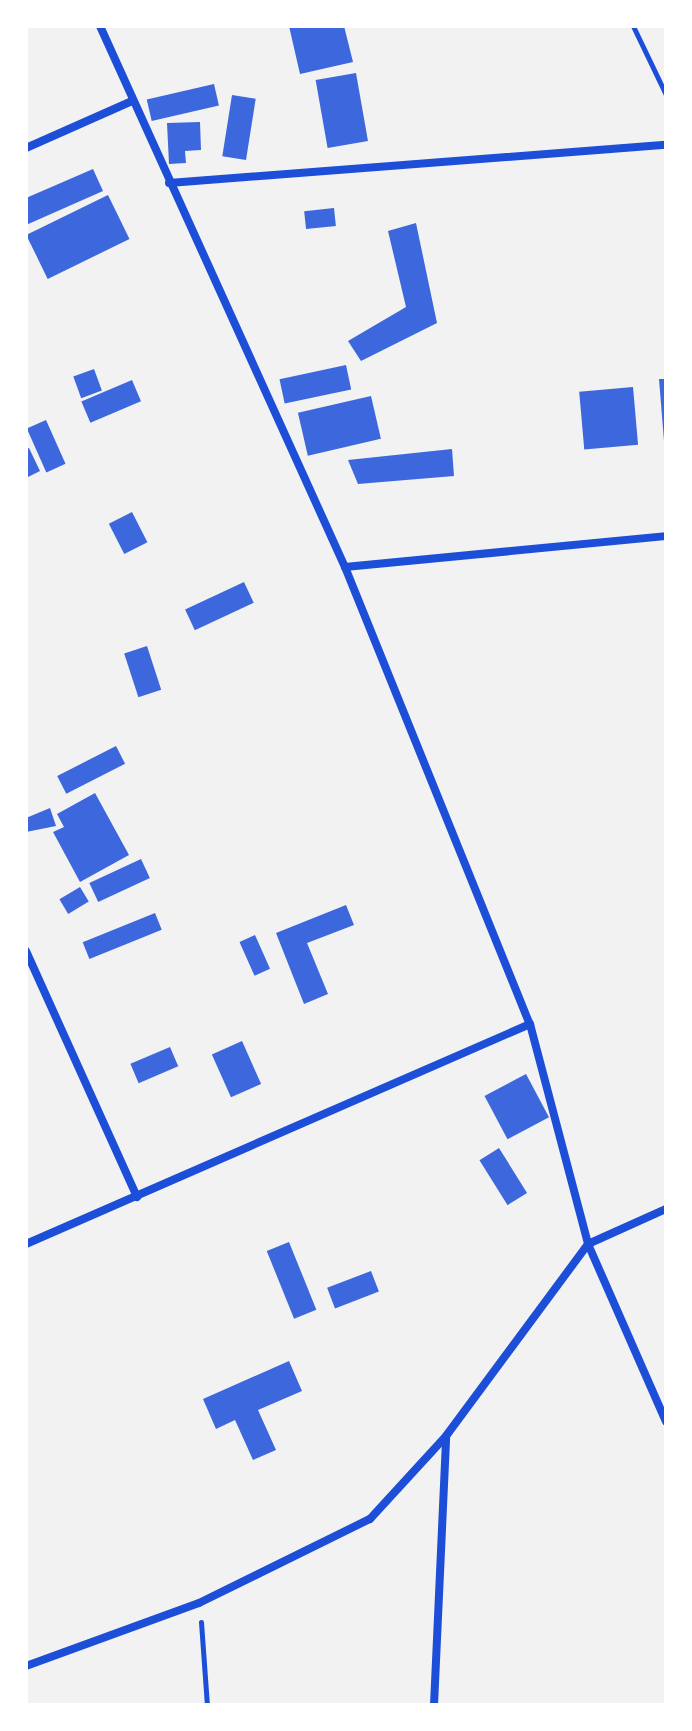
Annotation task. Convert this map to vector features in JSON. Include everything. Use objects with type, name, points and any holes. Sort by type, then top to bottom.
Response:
[{"type":"street","points":[[100,26],[345,567],[530,1024],[588,1244],[666,1422]]},
{"type":"street","points":[[26,148],[132,101]]},
{"type":"street","points":[[169,183],[666,145]]},
{"type":"street","points":[[345,567],[666,536]]},
{"type":"street","points":[[26,951],[137,1197]]},
{"type":"street","points":[[26,1244],[530,1024]]},
{"type":"street","points":[[26,1666],[199,1603],[370,1519],[446,1436],[588,1244],[666,1209]]},
{"type":"street","points":[[434,1705],[446,1436]]},
{"type":"path","points":[[633,26],[666,95]]},
{"type":"path","points":[[199,1603],[207,1705]]},
{"type":"building","points":[[289,26],[344,26],[353,62],[300,74]]},
{"type":"building","points":[[356,73],[368,141],[328,148],[316,80]]},
{"type":"building","points":[[214,84],[219,105],[152,121],[147,100]]},
{"type":"building","points":[[232,95],[256,99],[246,160],[222,156]]},
{"type":"building","points":[[200,122],[201,150],[185,151],[186,163],[169,164],[167,123]]},
{"type":"building","points":[[93,169],[103,191],[26,225],[26,198]]},
{"type":"building","points":[[108,195],[129,239],[48,279],[26,235]]},
{"type":"building","points":[[334,208],[336,226],[306,229],[304,211]]},
{"type":"building","points":[[416,223],[437,323],[361,361],[348,341],[406,307],[388,231]]},
{"type":"building","points":[[346,365],[351,389],[285,404],[279,379]]},
{"type":"building","points":[[94,369],[102,391],[81,398],[73,377]]},
{"type":"building","points":[[659,379],[666,379],[666,441],[664,441]]},
{"type":"building","points":[[132,380],[141,401],[90,423],[81,401]]},
{"type":"building","points":[[633,387],[638,445],[584,449],[579,392]]},
{"type":"building","points":[[371,396],[381,439],[308,456],[298,413]]},
{"type":"building","points":[[46,420],[66,464],[46,472],[27,429]]},
{"type":"building","points":[[29,448],[40,471],[26,478],[26,449]]},
{"type":"building","points":[[452,449],[454,476],[358,484],[348,460]]},
{"type":"building","points":[[132,512],[147,542],[124,554],[109,524]]},
{"type":"building","points":[[244,582],[254,603],[195,630],[185,609]]},
{"type":"building","points":[[147,646],[161,690],[138,697],[124,653]]},
{"type":"building","points":[[116,746],[125,764],[66,794],[57,776]]},
{"type":"building","points":[[95,793],[129,855],[80,882],[53,832],[64,827],[57,814]]},
{"type":"building","points":[[50,808],[56,826],[26,832],[26,818]]},
{"type":"building","points":[[141,859],[150,878],[98,902],[89,883]]},
{"type":"building","points":[[80,887],[89,902],[68,914],[59,899]]},
{"type":"building","points":[[346,905],[354,925],[307,943],[328,994],[304,1004],[276,933]]},
{"type":"building","points":[[155,913],[162,930],[89,959],[83,942]]},
{"type":"building","points":[[255,935],[270,969],[255,976],[239,942]]},
{"type":"building","points":[[242,1041],[261,1084],[231,1097],[212,1054]]},
{"type":"building","points":[[170,1047],[178,1066],[139,1083],[130,1064]]},
{"type":"building","points":[[526,1074],[549,1117],[508,1139],[485,1096]]},
{"type":"building","points":[[499,1148],[527,1193],[508,1205],[479,1160]]},
{"type":"building","points":[[289,1242],[316,1310],[294,1319],[267,1251]]},
{"type":"building","points":[[371,1271],[379,1292],[335,1308],[327,1288]]},
{"type":"building","points":[[289,1361],[302,1391],[258,1410],[276,1450],[253,1460],[235,1420],[216,1429],[203,1399]]}]
